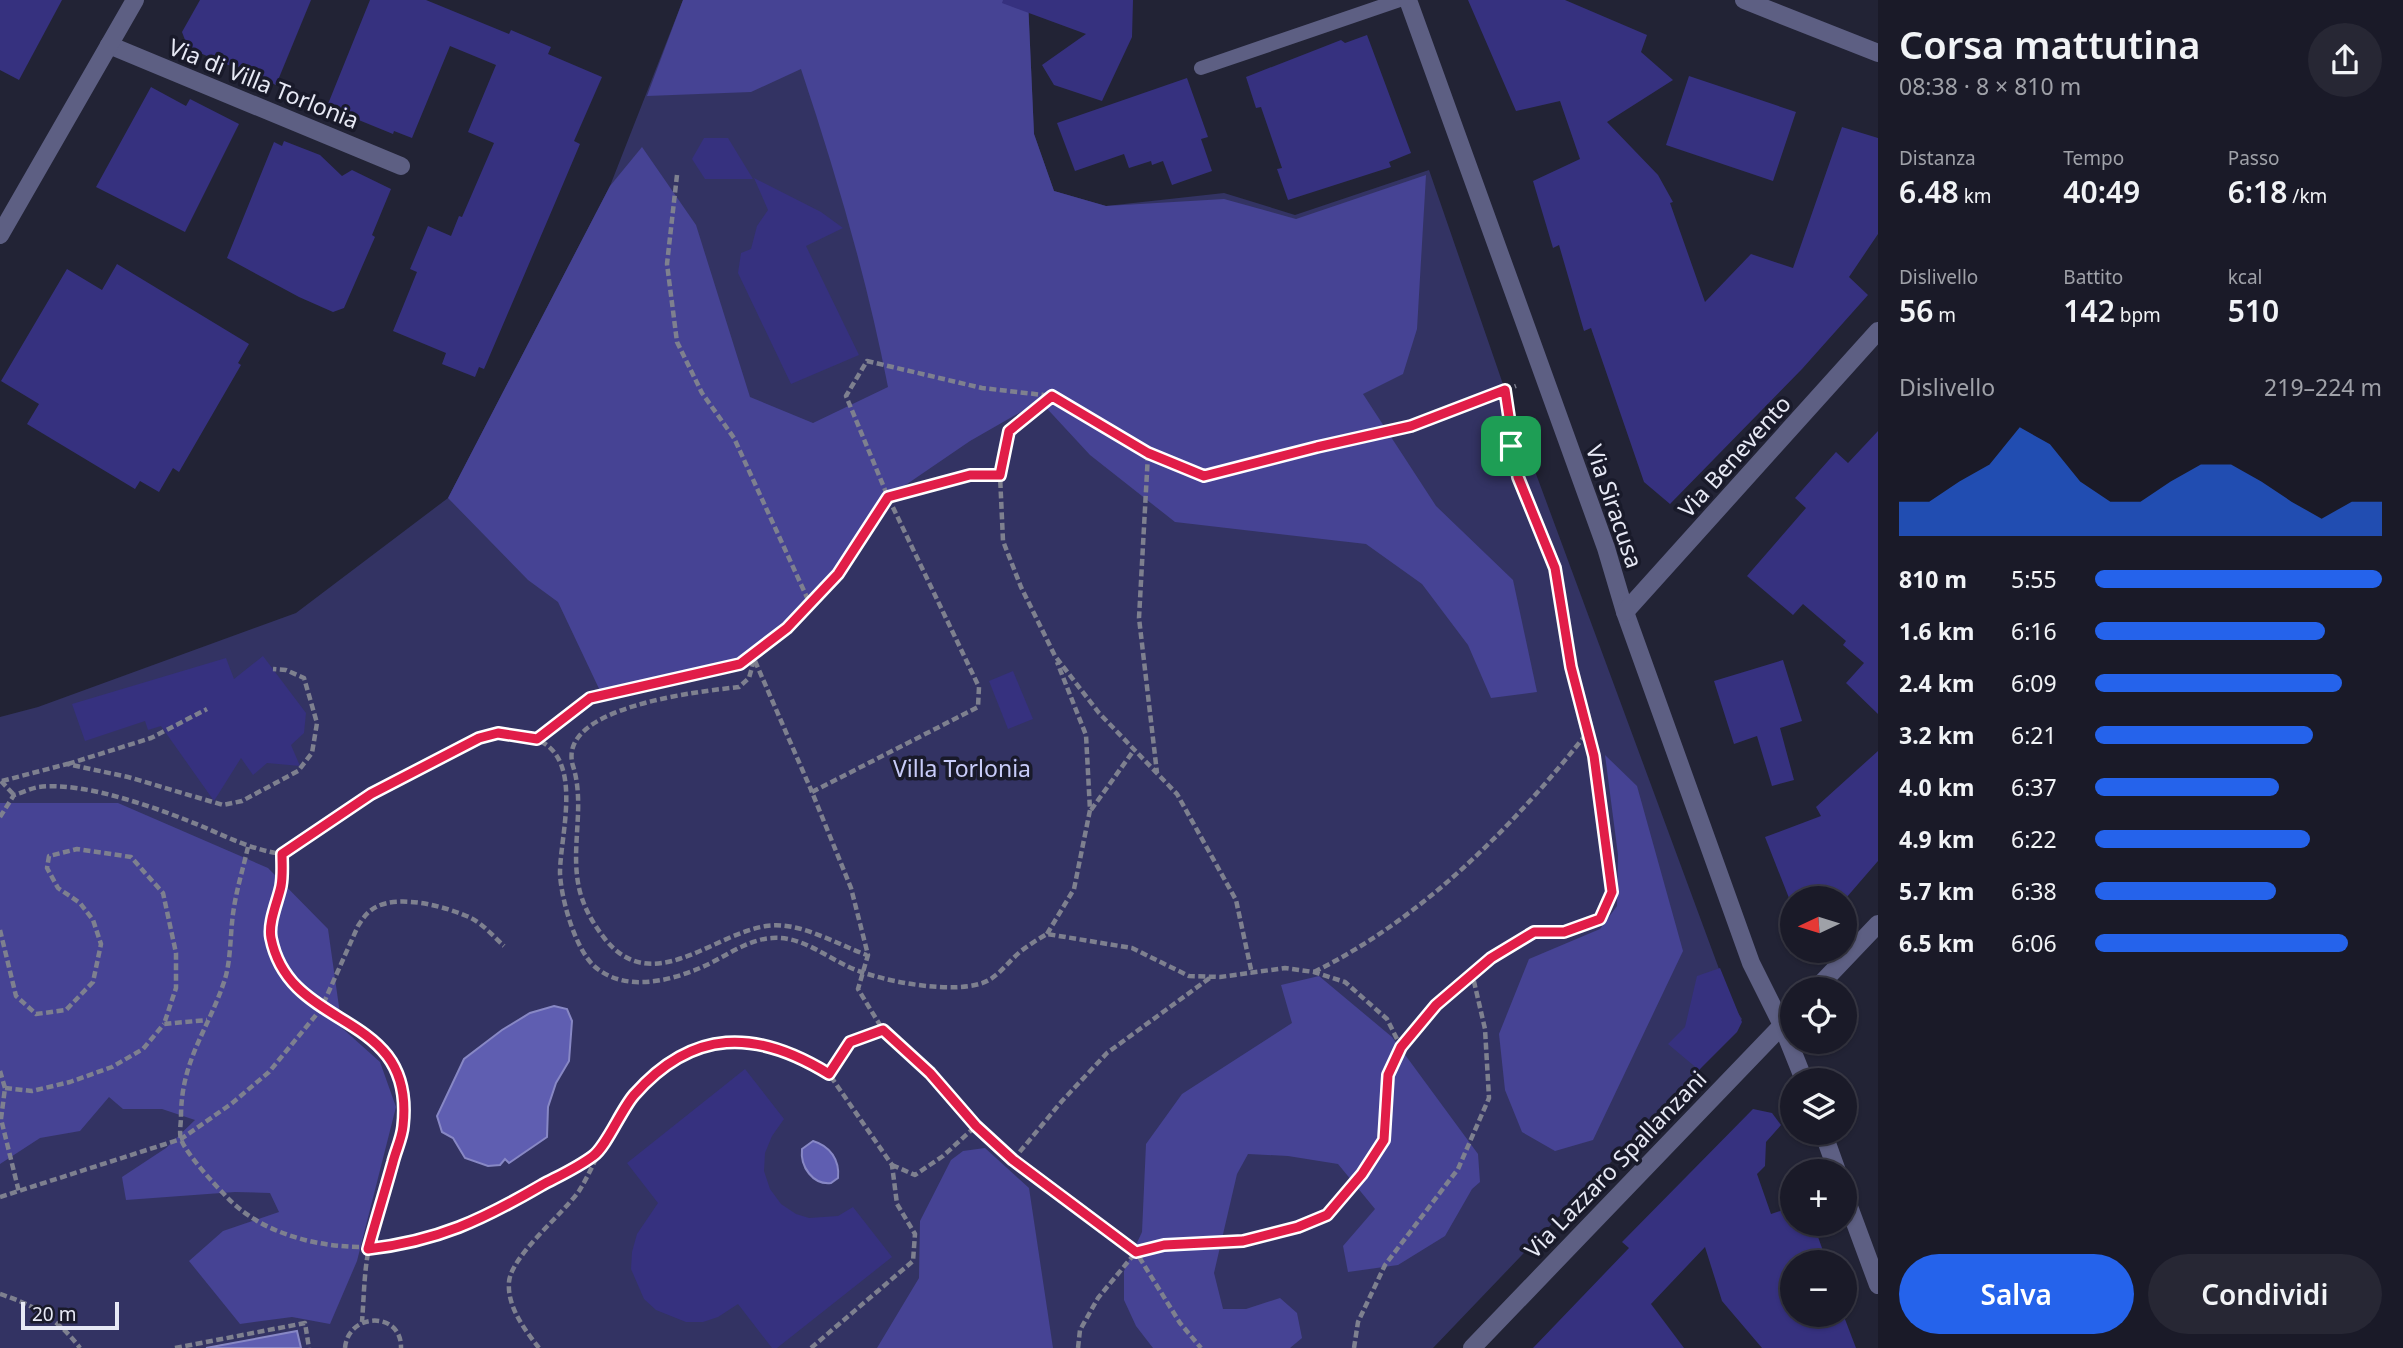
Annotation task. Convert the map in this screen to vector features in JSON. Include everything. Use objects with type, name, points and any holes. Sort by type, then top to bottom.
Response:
[{"type":"street","points":[[0,235],[135,0]]},
{"type":"street","name":"Via Siracusa","points":[[1408,0],[1606,548],[1625,612],[1751,963],[1780,1009]]},
{"type":"street","points":[[1744,0],[1878,53]]},
{"type":"street","name":"Via di Villa Torlonia","points":[[109,45],[401,166]]},
{"type":"street","name":"Via Benevento","points":[[1625,612],[1878,331]]},
{"type":"street","points":[[1827,977],[1878,924]]},
{"type":"street","name":"Via Lazzaro Spallanzani","points":[[1472,1348],[1780,1027]]},
{"type":"street","points":[[1857,1228],[1878,1285]]},
{"type":"lane","points":[[1202,68],[1400,0]]},
{"type":"path","points":[[677,175],[667,264],[677,342],[702,393],[734,438],[810,604]]},
{"type":"path","points":[[812,792],[978,707],[979,687],[888,497],[846,396],[867,362],[982,388],[1052,396],[1148,453],[1204,476],[1411,426],[1516,386]]},
{"type":"path","points":[[1078,1348],[1080,1331],[1098,1298],[1136,1252],[1164,1245],[1243,1241],[1298,1227],[1327,1215],[1362,1174],[1384,1140],[1388,1075],[1401,1047],[1436,1005],[1472,973],[1534,932],[1564,932],[1600,919],[1612,892],[1594,756],[1571,667],[1555,568],[1518,477],[1505,390]]},
{"type":"path","points":[[0,817],[14,795],[39,787],[62,787],[111,795],[203,827],[248,847],[282,854],[371,794],[479,738],[498,733],[537,739],[550,748],[566,784],[568,805],[560,876],[572,926],[579,945],[595,966],[617,978],[642,983],[665,979],[700,968],[748,943],[774,938],[803,943],[864,973],[945,989],[988,981],[1022,950],[1047,934],[1074,889],[1090,810],[1086,735],[1055,656],[1021,587],[1003,541],[1000,475],[1009,431],[1052,396]]},
{"type":"path","points":[[1148,453],[1139,618],[1157,773]]},
{"type":"path","points":[[537,739],[590,698],[740,664],[753,658],[787,628],[838,574],[888,497],[970,475],[1000,475]]},
{"type":"path","points":[[1055,656],[1099,713],[1177,794],[1236,900],[1252,974]]},
{"type":"path","points":[[753,658],[851,888],[868,955],[858,989],[883,1030],[930,1073],[976,1126],[1013,1160],[1136,1252],[1180,1323],[1201,1348]]},
{"type":"path","points":[[753,658],[749,678],[740,687],[642,703],[606,717],[580,736],[571,758],[578,784],[576,867],[590,918],[614,950],[633,961],[659,963],[685,958],[764,926],[784,925],[816,934],[868,955]]},
{"type":"path","points":[[67,764],[128,777],[223,805],[242,801],[298,771],[312,753],[317,723],[304,678],[286,670],[273,669]]},
{"type":"path","points":[[14,795],[1,781],[151,738],[207,709]]},
{"type":"path","points":[[1314,972],[1356,951],[1442,887],[1517,816],[1588,732]]},
{"type":"path","points":[[1090,810],[1134,750]]},
{"type":"path","points":[[248,847],[233,911],[225,980],[181,1089],[181,1139],[208,1178],[234,1206],[278,1232],[302,1239],[368,1249],[413,1242],[484,1219],[596,1155]]},
{"type":"path","points":[[0,930],[16,996],[36,1014],[66,1010],[93,982],[101,944],[93,920],[79,903],[58,888],[47,868],[49,856],[77,849],[131,857],[163,893],[176,953],[176,988],[164,1024],[142,1049],[112,1067],[69,1083],[32,1091],[5,1088]]},
{"type":"path","points":[[282,854],[282,882],[270,934],[279,962],[294,986],[321,1009],[354,1025],[381,1046],[395,1068],[402,1091],[403,1126],[368,1249],[362,1322]]},
{"type":"path","points":[[0,1197],[181,1139],[231,1104],[269,1072],[321,1009],[358,926],[366,914],[386,903],[435,905],[473,919],[504,946]]},
{"type":"path","points":[[1047,934],[1123,945],[1189,976],[1252,974],[1285,968],[1314,972],[1345,982],[1387,1019],[1401,1047]]},
{"type":"path","points":[[1354,1348],[1358,1322],[1385,1265],[1458,1169],[1489,1098],[1485,1030],[1472,973]]},
{"type":"path","points":[[1013,1160],[1062,1101],[1107,1054],[1211,977]]},
{"type":"path","points":[[164,1024],[208,1019]]},
{"type":"path","points":[[829,1074],[850,1042],[883,1030]]},
{"type":"path","points":[[539,1348],[521,1324],[509,1296],[514,1264],[579,1190],[596,1155],[634,1095],[666,1065],[696,1047],[742,1041],[798,1055],[829,1074],[892,1165],[897,1205],[915,1234],[913,1261],[810,1348]]},
{"type":"path","points":[[0,1071],[5,1088],[0,1118],[19,1192]]},
{"type":"path","points":[[892,1165],[915,1175],[943,1156],[976,1126]]},
{"type":"path","points":[[0,1294],[31,1304],[64,1327],[80,1348]]},
{"type":"path","points":[[345,1348],[352,1329],[362,1322],[374,1319],[386,1322],[396,1331],[401,1348]]},
{"type":"path","points":[[175,1348],[304,1323],[309,1348]]},
{"type":"green space","name":"Villa Torlonia","points":[[683,0],[1028,0],[1034,134],[1054,191],[1106,206],[1224,193],[1295,215],[1429,170],[1505,390],[1732,1004],[1742,1019],[1699,1070],[1433,1348],[0,1348],[0,717],[38,707],[296,613],[448,498],[610,186]]},
{"type":"shaded area","points":[[683,0],[1028,0],[1034,134],[1054,191],[1106,206],[1224,199],[1296,219],[1426,175],[1417,329],[1403,374],[1363,394],[1436,506],[1513,580],[1537,692],[1491,698],[1468,645],[1422,584],[1366,544],[1175,522],[1090,455],[1040,401],[970,441],[888,497],[838,574],[787,628],[740,664],[602,695],[558,602],[528,580],[448,498],[610,186],[642,147],[696,225],[750,397],[813,423],[888,387],[850,227],[801,69],[751,92],[647,96]]},
{"type":"shaded area","points":[[1605,755],[1637,786],[1683,951],[1593,1140],[1555,1151],[1522,1132],[1505,1090],[1499,1034],[1529,959],[1600,929],[1617,906],[1618,855]]},
{"type":"shaded area","points":[[0,803],[118,803],[268,868],[328,929],[342,1028],[380,1062],[396,1107],[357,1261],[330,1324],[292,1317],[240,1324],[189,1261],[223,1231],[279,1212],[270,1193],[235,1192],[126,1200],[122,1177],[166,1148],[195,1120],[162,1109],[123,1109],[109,1097],[80,1131],[40,1138],[0,1164]]},
{"type":"shaded area","points":[[1319,976],[1392,1037],[1478,1154],[1480,1182],[1472,1189],[1445,1236],[1398,1265],[1348,1272],[1343,1246],[1375,1209],[1338,1164],[1288,1156],[1248,1154],[1237,1174],[1214,1273],[1223,1309],[1246,1309],[1280,1298],[1297,1313],[1302,1338],[1290,1348],[1153,1348],[1136,1326],[1124,1300],[1124,1271],[1142,1232],[1146,1144],[1182,1094],[1292,1023],[1281,985]]},
{"type":"shaded area","points":[[554,1006],[567,1009],[572,1021],[569,1061],[556,1083],[548,1107],[547,1137],[509,1163],[505,1159],[500,1165],[488,1166],[465,1158],[453,1138],[442,1132],[437,1116],[464,1059],[530,1013]]},
{"type":"shaded area","points":[[813,1141],[824,1146],[833,1155],[838,1178],[831,1183],[813,1178],[803,1162],[802,1149]]},
{"type":"shaded area","points":[[985,1148],[1029,1188],[1053,1348],[877,1348],[919,1278],[920,1221],[951,1160],[963,1151]]},
{"type":"shaded area","points":[[297,1331],[301,1348],[206,1348]]},
{"type":"building","points":[[0,0],[62,0],[19,80],[0,70]]},
{"type":"building","points":[[200,0],[311,0],[276,85],[188,48],[182,32]]},
{"type":"building","points":[[370,0],[426,0],[509,34],[511,30],[551,47],[548,54],[602,77],[574,141],[580,144],[484,369],[479,367],[475,377],[442,364],[446,353],[393,331],[417,272],[410,269],[428,226],[451,236],[494,143],[468,132],[496,65],[450,46],[412,138],[394,131],[393,134],[344,114],[345,111],[328,104]]},
{"type":"building","points":[[1003,0],[1133,0],[1132,37],[1102,101],[1054,85],[1042,65],[1086,34],[1002,3]]},
{"type":"building","points":[[1468,0],[1565,0],[1647,35],[1641,52],[1673,80],[1607,122],[1658,175],[1673,202],[1670,203],[1705,302],[1751,254],[1793,268],[1842,127],[1878,138],[1878,234],[1849,277],[1868,295],[1802,369],[1670,504],[1644,482],[1591,328],[1584,331],[1559,245],[1553,248],[1533,181],[1580,159],[1560,101],[1516,111]]},
{"type":"building","points":[[1367,35],[1411,153],[1389,162],[1391,167],[1288,200],[1277,169],[1282,168],[1261,107],[1256,108],[1246,77],[1341,40],[1345,43]]},
{"type":"building","points":[[1689,76],[1796,112],[1773,181],[1666,145]]},
{"type":"building","points":[[1187,78],[1208,137],[1201,139],[1212,171],[1172,185],[1163,161],[1152,165],[1151,161],[1129,168],[1124,154],[1075,171],[1057,123]]},
{"type":"building","points":[[151,87],[186,106],[190,99],[239,124],[185,232],[96,187]]},
{"type":"building","points":[[704,138],[728,138],[753,179],[705,179],[692,159]]},
{"type":"building","points":[[284,141],[320,155],[342,176],[352,170],[391,189],[372,235],[375,237],[344,308],[333,312],[227,258],[274,142],[282,146]]},
{"type":"building","points":[[754,178],[821,212],[843,228],[806,246],[859,355],[791,384],[738,273],[741,253],[751,249],[757,226],[768,210]]},
{"type":"building","points":[[117,264],[249,344],[238,363],[241,365],[179,472],[173,468],[159,492],[140,481],[135,489],[27,424],[39,404],[1,381],[67,269],[102,290]]},
{"type":"building","points":[[1878,431],[1878,714],[1846,683],[1864,663],[1843,645],[1846,641],[1803,604],[1793,615],[1747,576],[1806,508],[1795,498],[1836,452],[1848,463]]},
{"type":"building","points":[[263,656],[306,713],[304,733],[291,745],[300,766],[267,763],[253,775],[241,758],[214,801],[161,726],[148,730],[145,721],[85,741],[72,704],[226,658],[234,679]]},
{"type":"building","points":[[1783,660],[1802,721],[1780,728],[1794,780],[1772,786],[1757,736],[1734,744],[1714,681]]},
{"type":"building","points":[[1013,671],[1033,719],[1008,729],[989,681]]},
{"type":"building","points":[[1878,751],[1878,861],[1856,886],[1784,886],[1765,837],[1821,816],[1816,807]]},
{"type":"building","points":[[1720,968],[1742,1022],[1737,1032],[1699,1070],[1668,1044],[1685,1027],[1697,976]]},
{"type":"building","points":[[745,1069],[784,1119],[772,1136],[765,1153],[764,1171],[770,1189],[781,1204],[796,1214],[809,1218],[838,1216],[853,1207],[892,1257],[777,1348],[772,1348],[738,1304],[718,1317],[703,1322],[686,1322],[656,1310],[644,1299],[631,1269],[637,1234],[658,1203],[627,1163]]},
{"type":"building","points":[[1753,1109],[1772,1113],[1780,1126],[1766,1142],[1765,1166],[1757,1174],[1771,1214],[1780,1211],[1780,1236],[1818,1236],[1823,1250],[1780,1250],[1780,1327],[1848,1327],[1856,1348],[1762,1348],[1722,1301],[1705,1247],[1651,1304],[1684,1348],[1533,1348],[1629,1248],[1622,1242]]},
{"type":"route","points":[[1505,390],[1511,446],[1518,477],[1555,568],[1571,667],[1594,756],[1612,892],[1600,919],[1564,932],[1534,932],[1491,958],[1436,1005],[1401,1047],[1388,1075],[1384,1140],[1362,1174],[1327,1215],[1298,1227],[1243,1241],[1164,1245],[1136,1252],[1013,1160],[976,1126],[930,1073],[883,1030],[850,1042],[829,1074],[798,1055],[742,1041],[696,1047],[666,1065],[634,1095],[596,1155],[484,1219],[413,1242],[368,1249],[403,1126],[402,1091],[395,1068],[381,1046],[354,1025],[321,1009],[294,986],[279,962],[270,934],[282,882],[282,854],[371,794],[479,738],[498,733],[537,739],[590,698],[740,664],[787,628],[838,574],[888,497],[970,475],[1000,475],[1009,431],[1052,396],[1148,453],[1204,476],[1411,426],[1505,390]]}]
